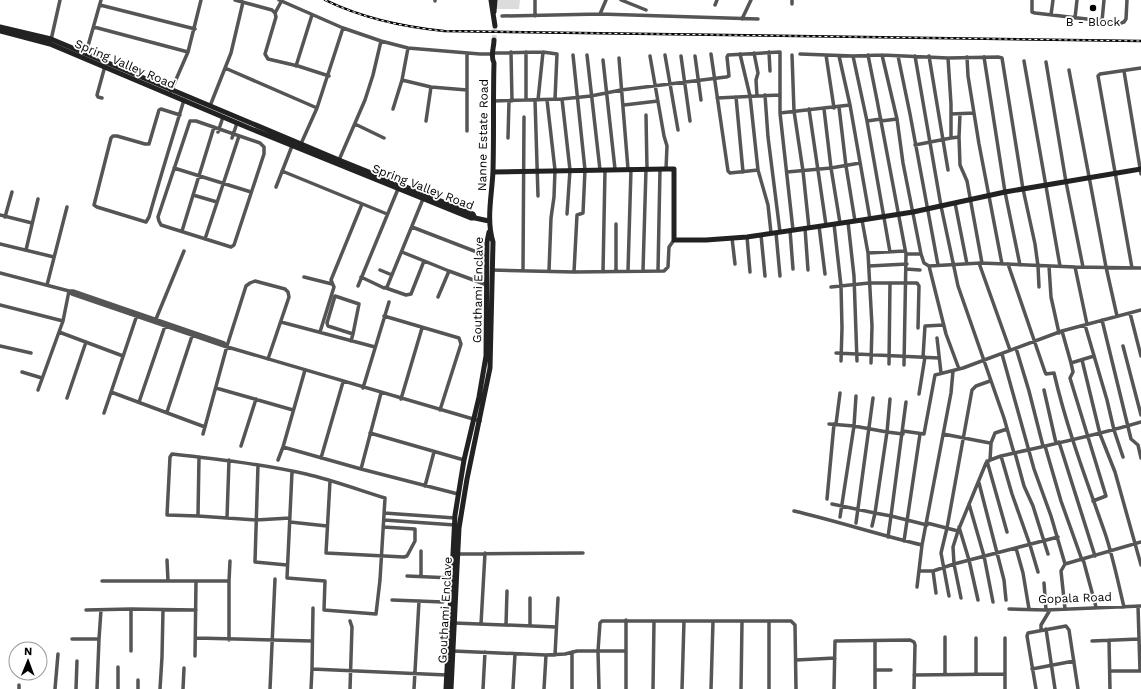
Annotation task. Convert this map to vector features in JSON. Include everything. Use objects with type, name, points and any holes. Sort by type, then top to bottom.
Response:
[{"type":"street","points":[[51,41],[60,0]]},
{"type":"street","points":[[86,53],[101,0]]},
{"type":"street","points":[[171,92],[188,52],[202,0]]},
{"type":"street","points":[[235,0],[272,10],[275,13]]},
{"type":"street","points":[[491,0],[491,6],[494,13]]},
{"type":"street","points":[[495,0],[495,26]]},
{"type":"street","points":[[535,0],[535,16]]},
{"type":"street","points":[[600,14],[606,0]]},
{"type":"street","points":[[621,0],[646,10]]},
{"type":"street","points":[[714,5],[717,0]]},
{"type":"street","points":[[742,19],[751,0]]},
{"type":"street","points":[[1032,0],[1032,12],[1102,21],[1124,22],[1126,19],[1127,0]]},
{"type":"street","points":[[1051,15],[1053,0]]},
{"type":"street","points":[[1075,18],[1077,0]]},
{"type":"street","points":[[1102,21],[1104,0]]},
{"type":"street","points":[[329,76],[268,59],[266,57],[265,54],[276,17],[275,13],[280,1],[343,28],[381,41],[408,48],[480,54],[510,52],[544,52],[557,54],[555,99]]},
{"type":"street","points":[[210,106],[231,53],[243,2]]},
{"type":"street","points":[[100,5],[195,30]]},
{"type":"street","points":[[502,16],[600,14],[758,19]]},
{"type":"street","points":[[296,66],[312,15]]},
{"type":"street","name":"Spring Valley Road","points":[[0,27],[51,41],[86,53],[223,117],[250,126],[423,199],[471,218],[476,218]]},
{"type":"street","points":[[94,27],[188,52]]},
{"type":"street","points":[[300,147],[329,76],[343,28]]},
{"type":"street","name":"Spring Valley Road","points":[[0,32],[51,41],[105,66],[210,106],[292,146],[300,147],[339,160],[473,214],[476,218]]},
{"type":"street","points":[[339,160],[365,100],[381,41]]},
{"type":"street","name":"Nanne Estate Road","points":[[489,230],[493,172],[494,42]]},
{"type":"street","points":[[392,109],[402,80],[408,48]]},
{"type":"street","points":[[508,138],[510,52]]},
{"type":"street","points":[[526,52],[526,100]]},
{"type":"street","points":[[538,196],[536,100],[544,52]]},
{"type":"street","points":[[769,52],[770,71]]},
{"type":"street","points":[[493,101],[577,98],[607,92],[714,79],[728,76],[727,56],[769,52],[780,53],[780,113],[787,172],[794,269]]},
{"type":"street","points":[[467,53],[467,131]]},
{"type":"street","points":[[754,53],[758,74],[756,80],[757,96]]},
{"type":"street","points":[[573,54],[585,170],[583,213],[577,215],[574,272]]},
{"type":"street","points":[[711,54],[728,171],[730,173],[758,170]]},
{"type":"street","points":[[740,54],[750,96],[758,170],[776,233]]},
{"type":"street","points":[[800,54],[839,56],[882,54],[948,58],[998,57],[1002,59],[1023,189],[1038,266],[1039,287]]},
{"type":"street","points":[[882,54],[897,119],[903,163],[924,263],[929,266],[981,263],[1038,266],[1141,268]]},
{"type":"street","points":[[587,55],[591,96],[603,170],[603,272]]},
{"type":"street","points":[[665,55],[678,130]]},
{"type":"street","points":[[826,55],[834,108]]},
{"type":"street","points":[[868,55],[906,253],[904,365]]},
{"type":"street","points":[[650,56],[667,146],[666,168]]},
{"type":"street","points":[[681,56],[690,121]]},
{"type":"street","points":[[695,56],[701,100]]},
{"type":"street","points":[[792,56],[794,111],[802,171],[807,228],[808,270]]},
{"type":"street","points":[[839,56],[850,105],[870,219]]},
{"type":"street","points":[[853,56],[867,121],[890,252]]},
{"type":"street","points":[[898,56],[938,265]]},
{"type":"street","points":[[915,56],[941,206],[953,264],[967,316],[1007,429],[1024,486],[1033,506],[1048,554]]},
{"type":"street","points":[[929,56],[948,170]]},
{"type":"street","points":[[967,57],[968,76],[988,197],[1002,264]]},
{"type":"street","points":[[619,58],[630,169],[628,271]]},
{"type":"street","points":[[948,58],[951,138]]},
{"type":"street","points":[[984,58],[1005,192],[1020,265]]},
{"type":"street","points":[[603,60],[614,169]]},
{"type":"street","points":[[1024,61],[1060,266]]},
{"type":"street","points":[[1046,62],[1066,182],[1083,267]]},
{"type":"street","points":[[102,98],[98,97],[97,95],[105,66]]},
{"type":"street","points":[[225,68],[317,108]]},
{"type":"street","points":[[1132,268],[1098,77],[1100,74],[1141,68]]},
{"type":"street","points":[[1069,70],[1106,267],[1117,316]]},
{"type":"street","points":[[674,240],[706,240],[776,233],[913,212],[1045,185],[1141,171],[1124,71]]},
{"type":"street","points":[[402,80],[431,87],[467,90]]},
{"type":"street","points":[[426,121],[431,87]]},
{"type":"street","points":[[717,98],[780,95]]},
{"type":"street","points":[[765,96],[780,276]]},
{"type":"street","points":[[736,97],[744,172]]},
{"type":"street","points":[[562,99],[570,170],[567,214]]},
{"type":"street","points":[[180,115],[161,109],[158,110],[149,144],[117,136],[111,138],[94,205],[96,207],[146,222],[149,217],[180,115],[184,100]]},
{"type":"street","points":[[547,100],[555,170],[549,271]]},
{"type":"street","points":[[624,104],[658,101]]},
{"type":"street","points":[[780,113],[850,105]]},
{"type":"street","points":[[839,107],[846,166],[855,221]]},
{"type":"street","points":[[809,109],[826,225]]},
{"type":"street","points":[[824,109],[831,168],[840,223]]},
{"type":"street","points":[[951,114],[974,114]]},
{"type":"street","points":[[960,114],[960,165],[967,181],[981,263],[1010,350]]},
{"type":"street","points":[[644,271],[646,115]]},
{"type":"street","points":[[218,130],[223,117]]},
{"type":"street","points":[[523,271],[524,118]]},
{"type":"street","points":[[867,121],[897,119]]},
{"type":"street","points":[[196,121],[214,127],[218,130],[233,136],[239,136],[260,143],[264,147],[264,154],[232,247],[161,225],[158,219],[190,122],[196,121]]},
{"type":"street","points":[[233,136],[238,123]]},
{"type":"street","points":[[355,124],[384,138]]},
{"type":"street","points":[[182,232],[214,127]]},
{"type":"street","points":[[205,239],[239,136]]},
{"type":"street","points":[[915,145],[959,137]]},
{"type":"street","points":[[276,186],[292,146]]},
{"type":"street","points":[[787,172],[831,168],[860,163]]},
{"type":"street","points":[[174,168],[251,192]]},
{"type":"street","points":[[492,270],[603,272],[664,270],[668,267],[669,247],[674,240],[675,171],[666,168],[493,172]]},
{"type":"street","points":[[658,271],[660,169]]},
{"type":"street","points":[[282,171],[387,214]]},
{"type":"street","points":[[358,286],[398,189]]},
{"type":"street","points":[[5,216],[12,192]]},
{"type":"street","points":[[193,195],[217,202]]},
{"type":"street","points":[[26,250],[38,199]]},
{"type":"street","points":[[386,288],[423,199]]},
{"type":"street","points":[[955,203],[967,264]]},
{"type":"street","points":[[320,332],[334,287],[331,280],[362,204]]},
{"type":"street","points":[[47,285],[67,207]]},
{"type":"street","points":[[0,215],[32,223]]},
{"type":"street","points":[[476,218],[489,222]]},
{"type":"street","points":[[862,220],[869,266],[872,363]]},
{"type":"street","points":[[848,222],[854,285],[857,361]]},
{"type":"street","points":[[616,224],[616,271]]},
{"type":"street","points":[[834,224],[841,286],[841,361]]},
{"type":"street","points":[[820,226],[825,274]]},
{"type":"street","points":[[412,227],[487,256]]},
{"type":"street","name":"Gouthami Enclave","points":[[451,689],[459,528],[474,441],[486,356],[487,242],[489,230]]},
{"type":"street","name":"Gouthami Enclave","points":[[446,689],[455,518],[458,494],[464,460],[477,420],[490,368],[492,242],[489,230]]},
{"type":"street","points":[[761,235],[765,276]]},
{"type":"street","points":[[747,237],[750,272]]},
{"type":"street","points":[[732,238],[735,264]]},
{"type":"street","points":[[0,244],[54,257]]},
{"type":"street","points":[[156,319],[184,251]]},
{"type":"street","points":[[402,252],[449,272],[487,285]]},
{"type":"street","points":[[868,253],[890,252],[921,254]]},
{"type":"street","points":[[361,277],[406,295],[411,294],[424,261]]},
{"type":"street","points":[[869,266],[907,264]]},
{"type":"street","points":[[1008,264],[1045,373],[1054,373],[1072,440],[1105,533],[1124,607]]},
{"type":"street","points":[[929,266],[944,325],[959,369]]},
{"type":"street","points":[[1049,266],[1051,298],[1060,332],[1071,363],[1072,372],[1070,378],[1086,435],[1106,496],[1093,501]]},
{"type":"street","points":[[1075,267],[1086,325],[1114,430],[1123,457]]},
{"type":"street","points":[[906,269],[920,270]]},
{"type":"street","points":[[380,270],[392,275]]},
{"type":"street","points":[[438,297],[449,272]]},
{"type":"street","points":[[0,273],[73,291],[137,314],[165,326],[225,343],[227,346],[363,388],[477,420]]},
{"type":"street","points":[[304,277],[332,284]]},
{"type":"street","points":[[203,434],[227,346],[246,286],[255,281],[285,289],[288,292],[289,297],[268,359]]},
{"type":"street","points":[[831,287],[869,283],[917,282],[919,284],[918,328]]},
{"type":"street","points":[[889,364],[890,283]]},
{"type":"street","points":[[38,390],[62,321],[69,291]]},
{"type":"street","points":[[351,341],[353,334],[359,304],[336,296],[327,323],[328,326],[353,334]]},
{"type":"street","points":[[363,388],[389,302]]},
{"type":"street","points":[[0,305],[62,321]]},
{"type":"street","points":[[829,424],[870,428],[887,432],[924,434],[934,376],[983,361],[1060,332],[1141,310]]},
{"type":"street","points":[[1130,313],[1141,356]]},
{"type":"street","points":[[137,314],[156,319],[193,334]]},
{"type":"street","points":[[104,412],[137,314]]},
{"type":"street","points":[[384,316],[459,338],[461,344],[440,410]]},
{"type":"street","points":[[1102,320],[1131,439],[1138,445],[1141,458]]},
{"type":"street","points":[[281,322],[375,348]]},
{"type":"street","points":[[919,394],[924,357],[925,326],[944,325]]},
{"type":"street","points":[[139,402],[165,326]]},
{"type":"street","points":[[401,399],[422,328]]},
{"type":"street","points":[[58,332],[123,356]]},
{"type":"street","points":[[167,412],[193,334]]},
{"type":"street","points":[[937,338],[941,373]]},
{"type":"street","points":[[67,398],[86,342]]},
{"type":"street","points":[[0,346],[31,353]]},
{"type":"street","points":[[1124,346],[1141,415]]},
{"type":"street","points":[[1016,348],[1044,446],[1061,501],[1083,559],[1096,607]]},
{"type":"street","points":[[836,353],[939,358]]},
{"type":"street","points":[[1002,354],[1029,450],[1065,564]]},
{"type":"street","points":[[1071,363],[1094,356]]},
{"type":"street","points":[[1082,360],[1100,434],[1115,472],[1141,565]]},
{"type":"street","points":[[278,460],[305,370]]},
{"type":"street","points":[[917,587],[922,545],[951,393],[953,371]]},
{"type":"street","points":[[22,372],[42,378]]},
{"type":"street","points":[[949,596],[941,553],[947,528],[972,390],[976,386],[990,381]]},
{"type":"street","points":[[320,458],[343,382]]},
{"type":"street","points":[[216,388],[293,410]]},
{"type":"street","points":[[1044,390],[1057,443],[1095,556]]},
{"type":"street","points":[[111,392],[205,427]]},
{"type":"street","points":[[361,469],[381,393]]},
{"type":"street","points":[[827,499],[840,393]]},
{"type":"street","points":[[840,517],[854,426],[856,396]]},
{"type":"street","points":[[856,523],[859,510],[873,398]]},
{"type":"street","points":[[241,446],[256,399]]},
{"type":"street","points":[[872,526],[887,432],[890,399]]},
{"type":"street","points":[[888,537],[906,402]]},
{"type":"street","points":[[961,598],[954,564],[953,547],[984,464],[1001,456],[1072,440],[1086,435],[1100,434],[1141,422]]},
{"type":"street","points":[[1007,429],[995,433],[991,443],[989,461],[1007,532]]},
{"type":"street","points":[[370,433],[464,460]]},
{"type":"street","points":[[904,541],[920,434]]},
{"type":"street","points":[[943,434],[991,443]]},
{"type":"street","points":[[283,447],[458,494]]},
{"type":"street","points":[[425,486],[434,452]]},
{"type":"street","points":[[290,518],[256,520],[167,515],[170,457],[172,454],[229,460],[258,465],[292,472],[330,481],[385,498],[382,556],[376,614],[324,610],[325,582],[286,578],[290,522],[292,472]]},
{"type":"street","points":[[1001,456],[1038,572]]},
{"type":"street","points":[[198,516],[199,457]]},
{"type":"street","points":[[226,518],[229,460]]},
{"type":"street","points":[[258,465],[254,562],[287,565]]},
{"type":"street","points":[[330,481],[326,553],[407,556],[415,541],[415,529],[384,527]]},
{"type":"street","points":[[978,482],[1004,580],[1006,600]]},
{"type":"street","points":[[832,504],[947,528],[959,529]]},
{"type":"street","points":[[969,504],[984,556],[993,602]]},
{"type":"street","points":[[794,511],[834,520],[888,537],[922,545]]},
{"type":"street","points":[[384,513],[455,518]]},
{"type":"street","points":[[384,520],[455,525]]},
{"type":"street","points":[[290,522],[327,526]]},
{"type":"street","points":[[959,529],[970,560],[978,600]]},
{"type":"street","points":[[919,571],[933,571],[984,556],[1058,538]]},
{"type":"street","points":[[1065,609],[1061,571],[1065,564],[1141,542]]},
{"type":"street","points":[[1016,548],[1023,572],[1029,610]]},
{"type":"street","points":[[421,551],[421,577]]},
{"type":"street","points":[[481,624],[485,553]]},
{"type":"street","points":[[458,554],[583,553]]},
{"type":"street","points":[[167,560],[168,581]]},
{"type":"street","points":[[229,640],[230,561]]},
{"type":"street","points":[[933,571],[936,593]]},
{"type":"street","points":[[407,576],[452,578]]},
{"type":"street","points":[[270,689],[275,579]]},
{"type":"street","points":[[102,581],[230,581]]},
{"type":"street","points":[[196,581],[196,656]]},
{"type":"street","points":[[1044,584],[1048,610],[1041,624],[1045,629],[1055,689]]},
{"type":"street","points":[[506,625],[507,591]]},
{"type":"street","points":[[530,598],[530,626]]},
{"type":"street","points":[[555,655],[558,598]]},
{"type":"street","points":[[392,600],[443,602]]},
{"type":"street","points":[[414,689],[419,602]]},
{"type":"street","points":[[1110,671],[1141,671],[1139,639],[1140,606]]},
{"type":"street","name":"Gopala Road","points":[[1009,609],[1048,610],[1140,606]]},
{"type":"street","points":[[311,689],[314,608]]},
{"type":"street","points":[[130,651],[131,609]]},
{"type":"street","points":[[86,610],[196,610]]},
{"type":"street","points":[[97,689],[101,610]]},
{"type":"street","points":[[160,689],[163,610]]},
{"type":"street","points":[[626,620],[626,689]]},
{"type":"street","points":[[599,689],[598,651],[600,623],[602,621],[626,620],[794,622],[796,689]]},
{"type":"street","points":[[1044,620],[1048,623],[1045,629]]},
{"type":"street","points":[[350,621],[352,627],[350,689]]},
{"type":"street","points":[[653,689],[654,621]]},
{"type":"street","points":[[682,689],[684,621]]},
{"type":"street","points":[[711,689],[713,621]]},
{"type":"street","points":[[769,621],[769,689]]},
{"type":"street","points":[[454,622],[556,627]]},
{"type":"street","points":[[741,689],[742,622]]},
{"type":"street","points":[[1036,689],[1027,634],[1030,631],[1068,627],[1078,689]]},
{"type":"street","points":[[945,637],[945,674]]},
{"type":"street","points":[[196,638],[312,641]]},
{"type":"street","points":[[976,638],[976,674]]},
{"type":"street","points":[[1005,638],[1005,689]]},
{"type":"street","points":[[72,639],[100,639]]},
{"type":"street","points":[[1092,641],[1139,639]]},
{"type":"street","points":[[834,689],[835,641],[910,640],[915,644],[914,689]]},
{"type":"street","points":[[1109,640],[1110,689]]},
{"type":"street","points":[[875,641],[875,689]]},
{"type":"street","points":[[453,651],[555,655],[572,652],[626,651]]},
{"type":"street","points":[[483,689],[485,652]]},
{"type":"street","points":[[572,652],[572,689]]},
{"type":"street","points":[[55,689],[58,654]]},
{"type":"street","points":[[513,689],[515,654]]},
{"type":"street","points":[[544,689],[546,655]]},
{"type":"street","points":[[796,660],[835,658]]},
{"type":"street","points":[[76,689],[77,661]]},
{"type":"street","points":[[1032,668],[1074,661]]},
{"type":"street","points":[[118,666],[118,689]]},
{"type":"street","points":[[183,689],[184,668]]},
{"type":"street","points":[[312,669],[446,675]]},
{"type":"street","points":[[875,670],[891,670]]},
{"type":"street","points":[[914,675],[1005,674]]},
{"type":"street","points":[[138,680],[138,689]]},
{"type":"street","points":[[875,681],[880,681]]},
{"type":"shaded area","points":[[497,0],[520,0],[519,9],[497,9]]},
{"type":"tunnel","points":[[494,40],[495,26]]},
{"type":"railway","points":[[325,0],[353,12],[383,21],[444,31],[1141,41]]},
{"type":"place","name":"B - Block","points":[[1093,8]]}]
